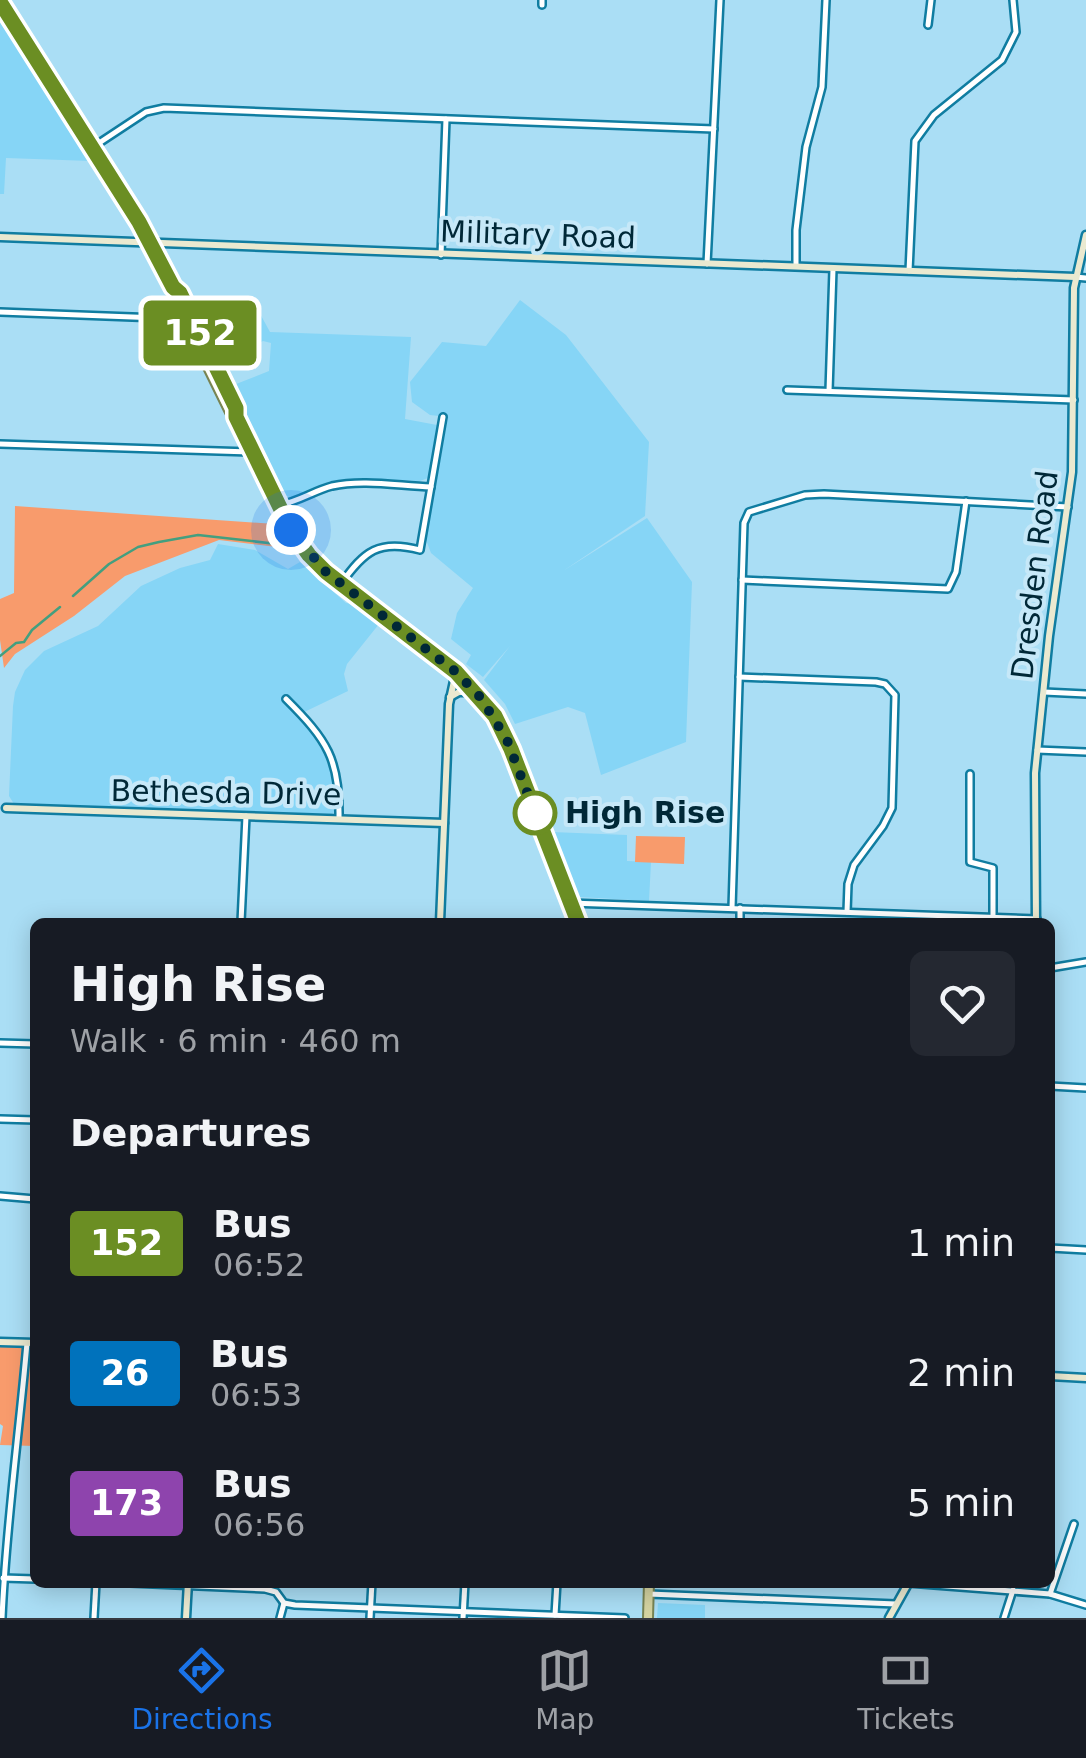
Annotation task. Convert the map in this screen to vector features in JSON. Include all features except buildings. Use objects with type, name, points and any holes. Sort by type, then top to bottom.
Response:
[{"type":"main road","points":[[0,2],[180,293],[236,408],[236,417],[252,452],[285,518],[309,555],[456,672],[476,692],[507,740],[576,918]]},
{"type":"main road","points":[[173,287],[173,296],[230,412],[236,417]]},
{"type":"main road","points":[[648,1618],[650,1588]]},
{"type":"street","points":[[707,264],[720,0]]},
{"type":"street","points":[[796,266],[796,230],[806,147],[822,87],[826,0]]},
{"type":"street","points":[[928,25],[930,0]]},
{"type":"street","points":[[909,271],[915,141],[934,116],[1002,60],[1016,32],[1013,0]]},
{"type":"street","points":[[92,148],[154,109],[714,129]]},
{"type":"street","points":[[441,254],[446,119]]},
{"type":"street","name":"Dresden Road","points":[[1036,918],[1034,782],[1073,456],[1075,277],[1086,235]]},
{"type":"street","name":"Military Road","points":[[0,237],[1075,277]]},
{"type":"street","points":[[830,391],[833,268]]},
{"type":"street","points":[[1075,277],[1086,278]]},
{"type":"street","points":[[0,312],[185,320]]},
{"type":"street","points":[[787,390],[1074,400]]},
{"type":"street","points":[[341,584],[362,557],[374,550],[395,544],[420,550],[443,417]]},
{"type":"street","points":[[0,444],[252,452]]},
{"type":"street","points":[[279,505],[294,504],[330,486],[346,484],[430,487]]},
{"type":"street","points":[[739,918],[738,677],[744,523],[748,512],[814,494],[1068,507]]},
{"type":"street","points":[[742,580],[944,590],[951,585],[956,572],[966,501]]},
{"type":"street","points":[[285,518],[294,504]]},
{"type":"street","points":[[440,918],[449,698],[456,672]]},
{"type":"street","points":[[738,677],[876,682],[891,688],[897,707],[893,803],[887,820],[854,864],[848,884],[847,912]]},
{"type":"street","points":[[449,698],[459,692],[476,692]]},
{"type":"street","points":[[1044,692],[1086,694]]},
{"type":"street","points":[[286,699],[318,733],[336,768],[339,818]]},
{"type":"street","points":[[1038,750],[1086,752]]},
{"type":"street","points":[[970,774],[970,862],[993,868],[993,917]]},
{"type":"street","name":"Bethesda Drive","points":[[6,808],[444,822]]},
{"type":"street","points":[[240,918],[246,815]]},
{"type":"street","points":[[570,903],[1007,918]]},
{"type":"street","points":[[1055,967],[1086,962]]},
{"type":"street","points":[[0,1043],[30,1044]]},
{"type":"street","points":[[1055,1086],[1086,1088]]},
{"type":"street","points":[[0,1119],[30,1120]]},
{"type":"street","points":[[0,1196],[30,1199]]},
{"type":"street","points":[[1055,1248],[1086,1250]]},
{"type":"street","points":[[0,1342],[30,1343]]},
{"type":"street","points":[[2,1618],[2,1566],[30,1351]]},
{"type":"street","points":[[1055,1376],[1086,1378]]},
{"type":"street","points":[[1055,1579],[1074,1524]]},
{"type":"street","points":[[4,1578],[30,1580]]},
{"type":"street","points":[[94,1618],[96,1588]]},
{"type":"street","points":[[186,1618],[188,1588]]},
{"type":"street","points":[[250,1588],[276,1592],[284,1603]]},
{"type":"street","points":[[370,1618],[372,1588]]},
{"type":"street","points":[[463,1614],[464,1588]]},
{"type":"street","points":[[555,1616],[557,1588]]},
{"type":"street","points":[[889,1618],[905,1588]]},
{"type":"street","points":[[983,1588],[1050,1594],[1086,1605]]},
{"type":"street","points":[[1050,1594],[1052,1588]]},
{"type":"street","points":[[1004,1618],[1013,1590]]},
{"type":"street","points":[[649,1594],[896,1604]]},
{"type":"street","points":[[284,1603],[463,1614],[625,1618]]},
{"type":"street","points":[[280,1618],[284,1603]]},
{"type":"shaded area","points":[[0,16],[91,161],[6,158],[4,194],[0,194]]},
{"type":"shaded area","points":[[252,299],[270,332],[411,337],[405,419],[437,425],[428,478],[339,480],[292,498],[284,495],[231,386],[269,371],[271,343],[263,341],[220,362],[201,323]]},
{"type":"shaded area","points":[[520,300],[566,335],[649,442],[645,516],[563,571],[647,518],[692,582],[686,742],[601,775],[585,713],[568,707],[515,724],[505,704],[484,680],[510,646],[483,677],[466,664],[471,655],[451,639],[457,613],[473,588],[431,553],[426,540],[448,417],[430,415],[412,402],[410,382],[442,342],[486,346]]},
{"type":"shaded area","points":[[15,506],[275,524],[277,547],[219,540],[125,576],[74,616],[15,654],[4,668],[0,599],[14,593]]},
{"type":"shaded area","points":[[218,544],[255,550],[288,569],[300,562],[346,603],[379,624],[347,664],[344,674],[348,691],[298,715],[317,736],[331,764],[336,811],[239,812],[14,804],[9,796],[13,706],[25,670],[44,651],[98,626],[141,586],[180,568],[210,560]]},
{"type":"shaded area","points":[[552,832],[627,835],[627,861],[651,862],[649,901],[579,897]]},
{"type":"shaded area","points":[[636,836],[685,837],[684,864],[635,862]]},
{"type":"shaded area","points":[[0,1344],[30,1346],[30,1446],[0,1445]]},
{"type":"shaded area","points":[[658,1603],[705,1605],[705,1618],[657,1618]]},
{"type":"waterway","points":[[73,596],[109,564],[138,547],[198,535],[277,544]]},
{"type":"waterway","points":[[0,656],[16,643],[24,642],[32,630],[60,607]]},
{"type":"bus line","name":"152","points":[[0,2],[180,293],[291,530],[319,566],[456,672],[495,716],[576,918]]},
{"type":"place","name":"High Rise","points":[[535,813]]},
{"type":"route","points":[[291,530],[319,566],[456,672],[481,698],[500,724],[535,813]]}]
